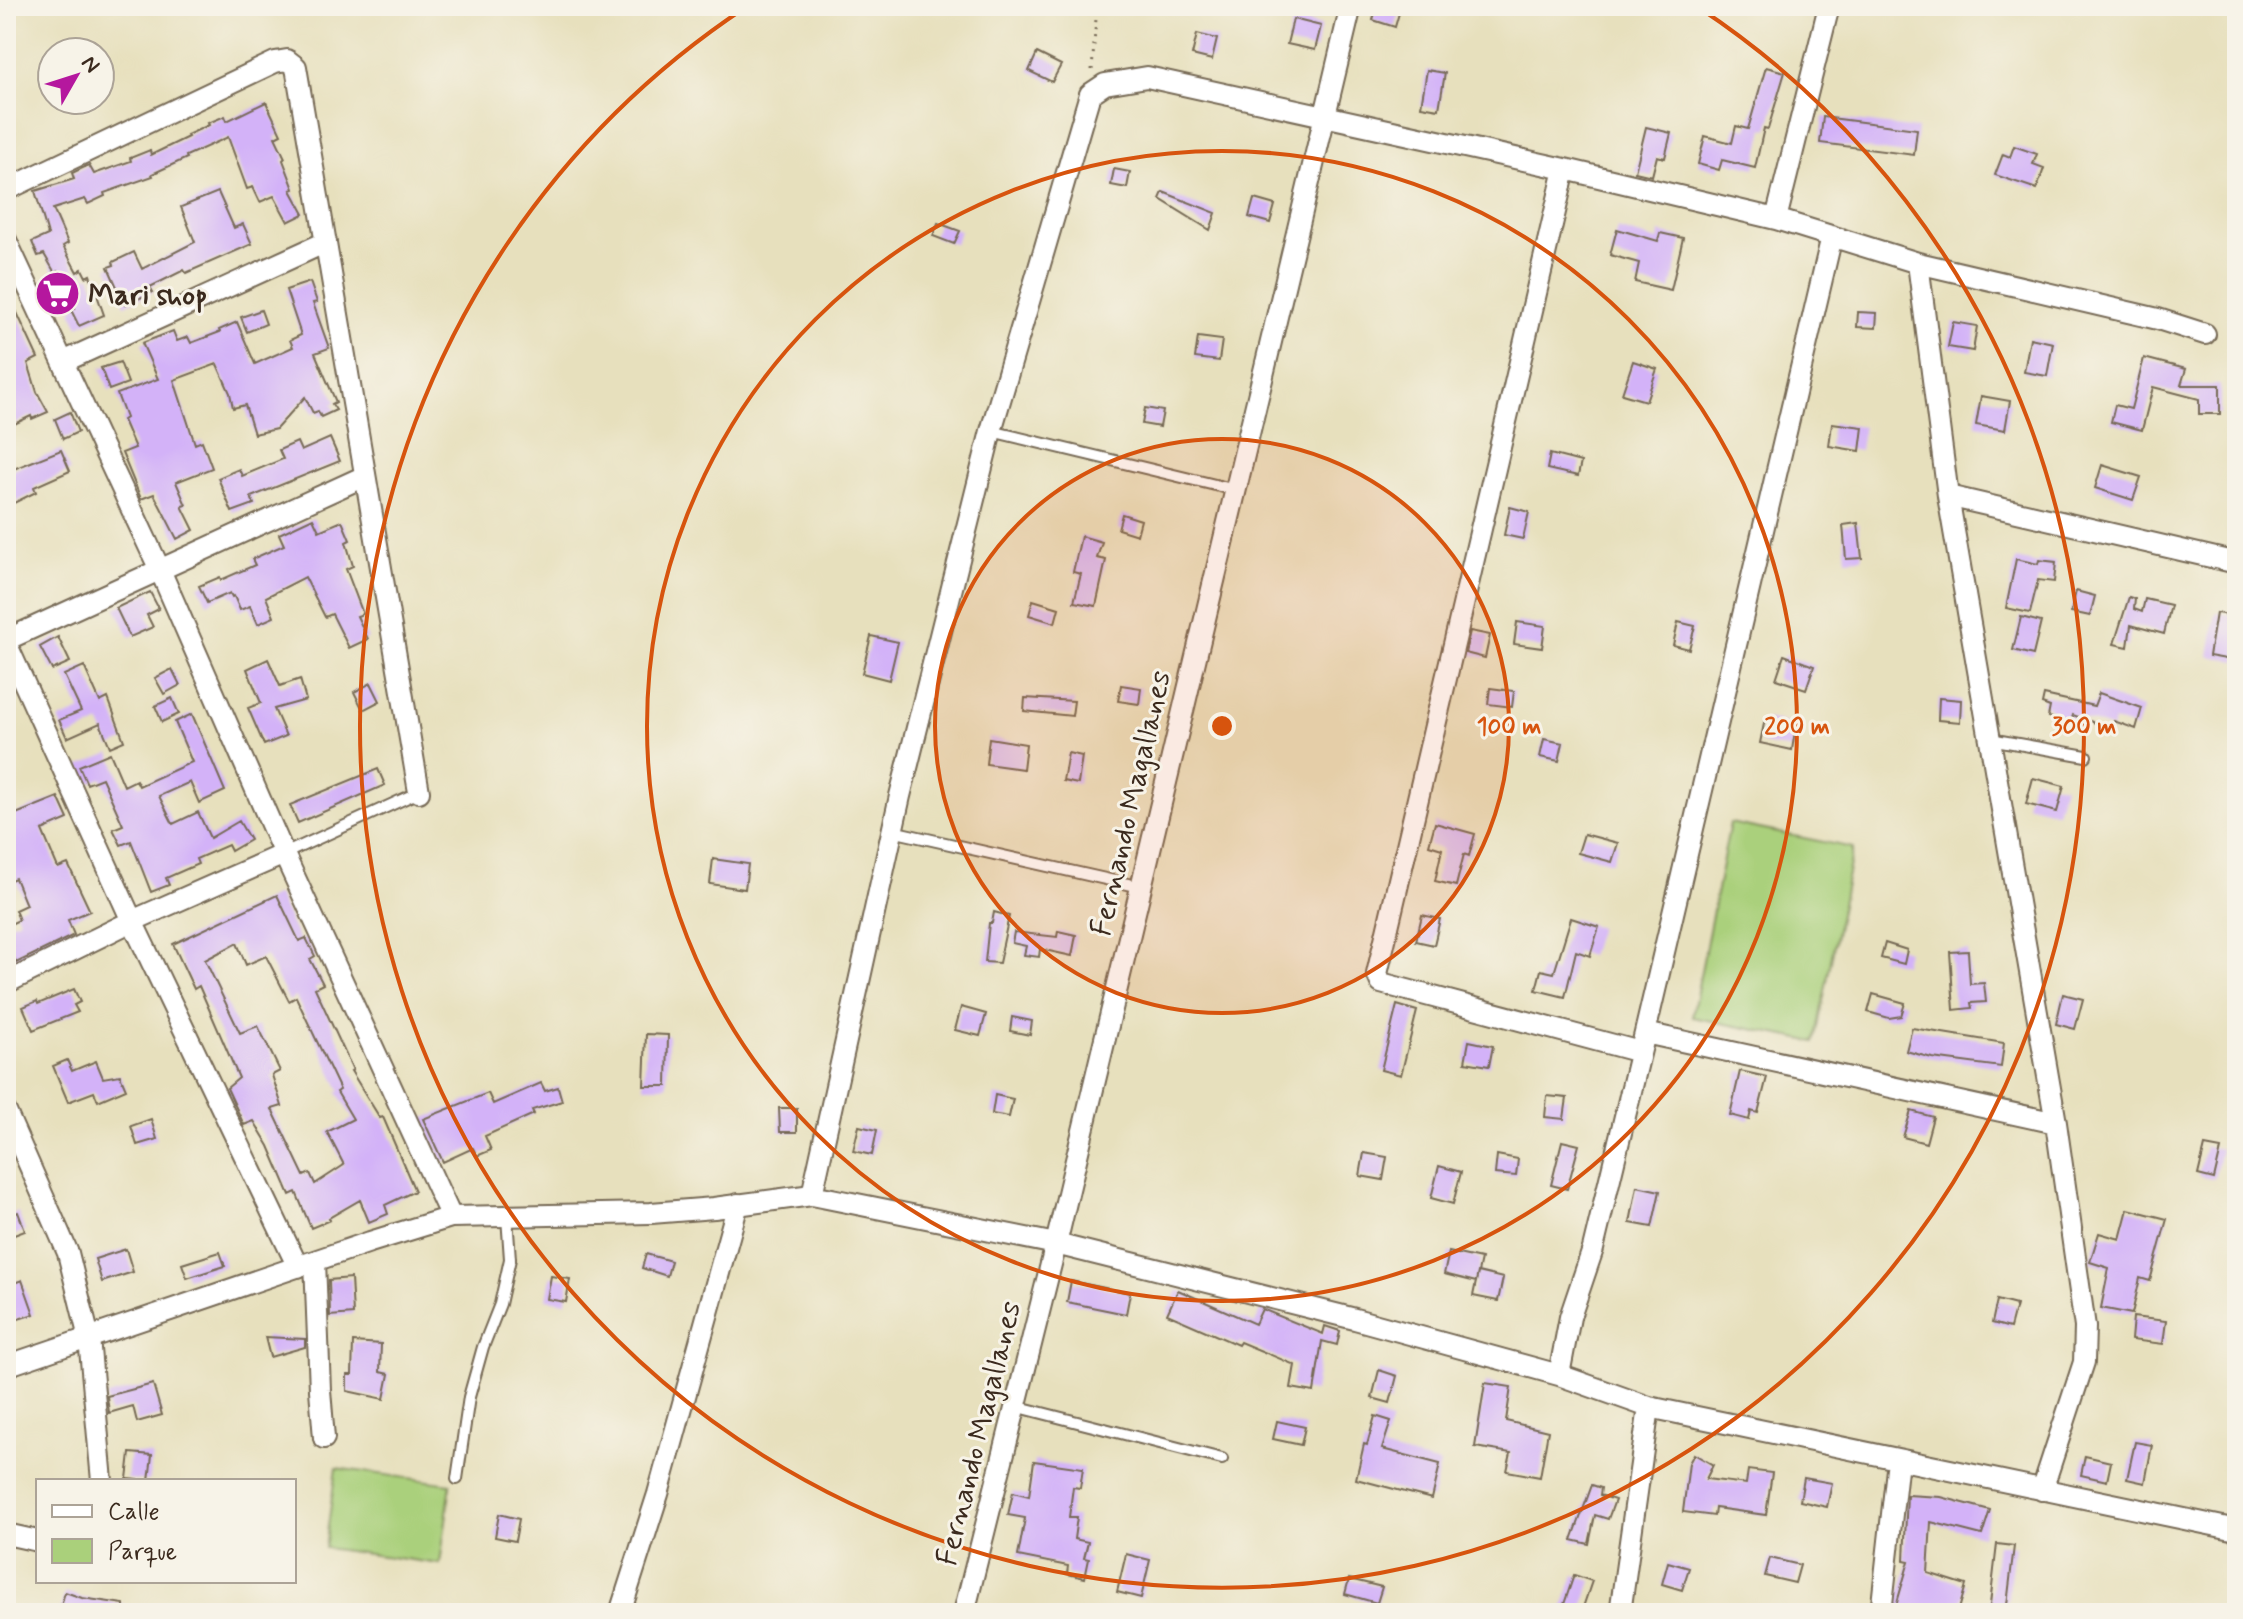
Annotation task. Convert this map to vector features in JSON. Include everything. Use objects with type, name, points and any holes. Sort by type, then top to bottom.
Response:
[{"type":"street","name":"Fernando Magallanes","points":[[970,1612],[1015,1406],[1351,6]]},
{"type":"street","points":[[1776,219],[1829,6]]},
{"type":"street","points":[[6,190],[275,62],[287,60],[296,67],[419,792]]},
{"type":"street","points":[[812,1195],[892,831],[991,431],[1090,94],[1105,84],[1147,77],[1565,169],[1776,219],[1918,263],[2158,319],[2205,334]]},
{"type":"street","points":[[1565,169],[1377,974],[1381,983],[1643,1043],[2056,1123]]},
{"type":"street","points":[[1559,1375],[1570,1317],[1593,1249],[1643,1043],[1832,236]]},
{"type":"street","points":[[6,240],[160,570],[284,854],[451,1217]]},
{"type":"street","points":[[63,362],[326,242]]},
{"type":"street","points":[[1918,263],[1948,496],[2056,1123],[2085,1339],[2084,1362],[2042,1490]]},
{"type":"street","points":[[324,1438],[307,1264],[132,921],[6,641],[365,476]]},
{"type":"street","points":[[1948,496],[2237,563]]},
{"type":"street","points":[[6,983],[132,921],[284,854]]},
{"type":"street","points":[[6,1112],[68,1253],[89,1338],[102,1479]]},
{"type":"street","points":[[6,1366],[451,1217],[651,1213],[812,1195],[1056,1244],[1355,1319],[1559,1375],[1649,1407],[2237,1530]]},
{"type":"street","points":[[620,1613],[658,1494],[738,1204]]},
{"type":"street","points":[[1620,1613],[1649,1407]]},
{"type":"street","points":[[1881,1613],[1898,1460]]},
{"type":"street","points":[[6,1534],[36,1541]]},
{"type":"lane","points":[[991,431],[1236,490]]},
{"type":"lane","points":[[1989,739],[2086,756]]},
{"type":"lane","points":[[284,854],[419,792]]},
{"type":"lane","points":[[892,831],[1141,887]]},
{"type":"lane","points":[[457,1479],[469,1397],[483,1347],[500,1304],[510,1259],[507,1217]]},
{"type":"lane","points":[[1015,1406],[1222,1459]]},
{"type":"path","points":[[1090,94],[1097,6]]},
{"type":"green space","points":[[1730,823],[1853,848],[1815,1042],[1692,1017]]},
{"type":"green space","points":[[336,1468],[451,1484],[440,1564],[325,1548]]},
{"type":"building","points":[[1377,6],[1401,6],[1395,27],[1373,20]]},
{"type":"building","points":[[1293,19],[1321,26],[1315,50],[1287,44]]},
{"type":"building","points":[[1197,34],[1217,39],[1212,60],[1192,55]]},
{"type":"building","points":[[1037,53],[1061,65],[1052,82],[1029,71]]},
{"type":"building","points":[[1766,67],[1785,72],[1768,129],[1764,128],[1755,168],[1722,160],[1719,170],[1698,164],[1705,136],[1732,143],[1736,126],[1748,129]]},
{"type":"building","points":[[1427,70],[1445,73],[1439,109],[1421,106]]},
{"type":"building","points":[[266,102],[281,134],[275,137],[285,158],[283,160],[294,189],[291,190],[304,214],[288,222],[274,196],[260,202],[253,187],[247,189],[228,137],[186,156],[153,176],[104,193],[105,196],[88,204],[85,199],[53,209],[68,243],[63,246],[77,272],[82,269],[86,277],[90,275],[104,315],[79,326],[59,271],[55,273],[44,254],[38,256],[32,242],[48,235],[35,191],[74,179],[72,173],[89,165],[94,174],[131,161],[130,158],[150,150],[151,155],[188,137],[208,123],[225,116],[227,121]]},
{"type":"building","points":[[1823,117],[1917,129],[1914,155],[1820,143]]},
{"type":"building","points":[[1646,127],[1671,133],[1665,158],[1657,156],[1652,176],[1635,172]]},
{"type":"building","points":[[2014,146],[2037,154],[2033,164],[2044,168],[2037,189],[1995,175],[2003,154],[2010,157]]},
{"type":"building","points":[[1114,169],[1130,172],[1127,188],[1111,185]]},
{"type":"building","points":[[218,192],[234,228],[243,224],[252,244],[186,273],[184,270],[150,287],[153,292],[125,305],[108,267],[134,252],[142,269],[195,242],[181,207]]},
{"type":"building","points":[[1163,192],[1216,213],[1210,230],[1160,199]]},
{"type":"building","points":[[1254,199],[1275,205],[1270,223],[1249,217]]},
{"type":"building","points":[[938,223],[960,231],[954,244],[933,236]]},
{"type":"building","points":[[1617,229],[1658,241],[1660,233],[1683,238],[1671,290],[1635,282],[1639,263],[1610,255]]},
{"type":"building","points":[[310,282],[317,302],[313,303],[329,348],[315,353],[336,402],[332,404],[336,410],[321,417],[318,411],[313,413],[305,397],[276,429],[254,434],[245,405],[233,408],[217,364],[174,380],[195,444],[202,441],[212,468],[176,482],[186,505],[182,506],[194,530],[177,539],[154,494],[141,499],[122,453],[135,448],[123,420],[126,418],[117,394],[158,379],[142,343],[173,331],[177,341],[188,337],[191,343],[237,322],[255,364],[293,347],[290,340],[301,335],[286,290]]},
{"type":"building","points":[[6,289],[38,358],[28,363],[37,392],[48,412],[6,428]]},
{"type":"building","points":[[261,310],[266,324],[247,332],[241,317]]},
{"type":"building","points":[[1858,312],[1877,313],[1876,328],[1857,327]]},
{"type":"building","points":[[1953,322],[1977,326],[1973,351],[1948,347]]},
{"type":"building","points":[[1198,337],[1222,340],[1219,361],[1195,358]]},
{"type":"building","points":[[2030,338],[2053,343],[2047,376],[2024,372]]},
{"type":"building","points":[[2144,358],[2186,369],[2181,385],[2220,385],[2220,414],[2199,414],[2199,399],[2153,387],[2142,430],[2111,422],[2115,405],[2131,409]]},
{"type":"building","points":[[1633,361],[1657,369],[1646,401],[1622,394]]},
{"type":"building","points":[[120,362],[128,383],[109,390],[101,368]]},
{"type":"building","points":[[1981,396],[2010,401],[2005,430],[1976,425]]},
{"type":"building","points":[[1145,408],[1163,411],[1160,427],[1142,424]]},
{"type":"building","points":[[70,412],[78,432],[63,439],[55,419]]},
{"type":"building","points":[[1832,423],[1863,427],[1860,451],[1829,446]]},
{"type":"building","points":[[330,438],[340,461],[251,497],[254,504],[232,512],[218,478],[239,469],[242,476],[283,459],[279,450],[297,442],[301,451]]},
{"type":"building","points":[[61,450],[70,471],[34,487],[36,492],[6,507],[6,472]]},
{"type":"building","points":[[1550,454],[1581,462],[1578,476],[1547,469]]},
{"type":"building","points":[[2102,465],[2141,477],[2133,500],[2095,488]]},
{"type":"building","points":[[1510,507],[1529,512],[1523,539],[1504,535]]},
{"type":"building","points":[[1122,514],[1141,520],[1137,535],[1118,529]]},
{"type":"building","points":[[313,518],[319,531],[342,521],[350,540],[346,542],[353,566],[346,569],[363,614],[357,616],[368,639],[349,648],[332,614],[325,617],[305,577],[266,597],[274,617],[258,624],[250,606],[240,610],[230,593],[207,603],[199,586],[255,565],[252,559],[284,545],[279,534]]},
{"type":"building","points":[[1858,523],[1862,558],[1846,559],[1843,525]]},
{"type":"building","points":[[1081,536],[1102,542],[1097,558],[1106,560],[1096,606],[1074,602],[1081,574],[1073,572]]},
{"type":"building","points":[[2016,559],[2038,564],[2039,560],[2056,562],[2054,582],[2038,580],[2030,613],[2006,608]]},
{"type":"building","points":[[2076,591],[2095,596],[2090,616],[2071,612]]},
{"type":"building","points":[[150,592],[159,609],[147,615],[153,627],[130,637],[116,608]]},
{"type":"building","points":[[2129,597],[2135,599],[2134,609],[2142,612],[2145,599],[2171,605],[2164,634],[2131,625],[2128,647],[2114,644]]},
{"type":"building","points":[[1033,600],[1059,608],[1055,623],[1029,615]]},
{"type":"building","points":[[2216,613],[2237,616],[2237,661],[2209,656]]},
{"type":"building","points":[[2021,617],[2041,622],[2033,655],[2013,650]]},
{"type":"building","points":[[1517,622],[1545,626],[1542,648],[1514,644]]},
{"type":"building","points":[[1678,622],[1695,626],[1689,649],[1673,645]]},
{"type":"building","points":[[1470,631],[1490,635],[1485,658],[1465,653]]},
{"type":"building","points":[[871,636],[898,642],[889,680],[862,673]]},
{"type":"building","points":[[58,637],[70,662],[52,670],[40,647]]},
{"type":"building","points":[[1784,655],[1814,666],[1806,689],[1776,679]]},
{"type":"building","points":[[268,659],[280,686],[300,679],[306,700],[274,709],[286,736],[264,745],[248,708],[261,703],[247,669]]},
{"type":"building","points":[[84,666],[100,702],[108,698],[124,741],[110,747],[100,723],[67,738],[59,720],[81,711],[64,675]]},
{"type":"building","points":[[172,669],[180,685],[164,694],[155,678]]},
{"type":"building","points":[[371,683],[380,701],[363,710],[354,692]]},
{"type":"building","points":[[1121,685],[1141,688],[1139,704],[1118,701]]},
{"type":"building","points":[[1490,688],[1514,691],[1512,707],[1488,704]]},
{"type":"building","points":[[2099,693],[2142,708],[2136,729],[2114,721],[2112,729],[2073,715],[2071,722],[2048,717],[2050,707],[2042,704],[2044,695],[2094,706]]},
{"type":"building","points":[[172,698],[179,714],[162,722],[155,706]]},
{"type":"building","points":[[1025,698],[1074,701],[1072,716],[1024,711]]},
{"type":"building","points":[[1939,698],[1961,700],[1960,722],[1938,720]]},
{"type":"building","points":[[192,714],[225,791],[199,803],[190,782],[159,796],[173,824],[198,812],[210,838],[239,821],[250,840],[231,851],[228,845],[196,859],[198,864],[166,878],[169,885],[151,892],[131,841],[121,845],[113,829],[123,825],[102,778],[87,784],[79,766],[110,753],[124,786],[136,780],[139,786],[192,762],[175,722]]},
{"type":"building","points":[[1765,719],[1796,725],[1792,750],[1760,743]]},
{"type":"building","points":[[989,738],[1026,744],[1023,769],[986,764]]},
{"type":"building","points":[[1544,739],[1563,743],[1559,761],[1540,757]]},
{"type":"building","points":[[1068,753],[1082,756],[1078,784],[1063,781]]},
{"type":"building","points":[[378,769],[385,785],[298,823],[290,805]]},
{"type":"building","points":[[2033,778],[2064,786],[2057,812],[2026,804]]},
{"type":"building","points":[[58,797],[68,819],[42,830],[58,868],[68,864],[90,911],[68,920],[74,935],[16,963],[6,926],[19,920],[15,910],[26,905],[15,878],[6,882],[6,818]]},
{"type":"building","points":[[1435,823],[1475,834],[1469,856],[1464,854],[1456,886],[1435,881],[1442,849],[1429,845]]},
{"type":"building","points":[[1584,834],[1618,843],[1612,862],[1578,853]]},
{"type":"building","points":[[713,859],[748,864],[745,889],[710,884]]},
{"type":"building","points":[[277,895],[299,941],[306,938],[315,956],[310,959],[323,984],[315,988],[351,1071],[380,1118],[383,1117],[415,1191],[385,1205],[388,1214],[369,1222],[360,1200],[330,1220],[311,1228],[296,1192],[290,1195],[269,1146],[254,1121],[244,1125],[227,1088],[239,1078],[199,986],[194,989],[173,944]],"holes":[[[237,943],[246,965],[266,956],[289,1001],[296,997],[340,1090],[337,1092],[353,1119],[327,1132],[344,1165],[315,1184],[310,1173],[304,1176],[272,1109],[282,1106],[272,1075],[280,1071],[258,1026],[240,1033],[205,960]]]},
{"type":"building","points":[[994,912],[1009,916],[999,963],[985,962],[989,923],[992,923]]},
{"type":"building","points":[[1422,915],[1440,919],[1434,945],[1416,941]]},
{"type":"building","points":[[1571,918],[1599,927],[1590,956],[1576,951],[1565,997],[1536,990],[1541,970],[1554,973]]},
{"type":"building","points":[[1058,931],[1076,935],[1072,956],[1040,949],[1039,957],[1024,955],[1026,946],[1012,943],[1014,932],[1057,937]]},
{"type":"building","points":[[1885,943],[1907,950],[1904,964],[1881,958]]},
{"type":"building","points":[[1968,951],[1970,984],[1984,983],[1986,1002],[1971,1003],[1972,1008],[1954,1010],[1950,952]]},
{"type":"building","points":[[74,989],[80,1002],[74,1005],[78,1012],[33,1030],[23,1007]]},
{"type":"building","points":[[1873,994],[1905,1003],[1901,1016],[1889,1018],[1868,1012]]},
{"type":"building","points":[[2063,994],[2083,999],[2075,1029],[2056,1024]]},
{"type":"building","points":[[1397,1005],[1417,1011],[1401,1075],[1381,1070]]},
{"type":"building","points":[[961,1007],[986,1014],[980,1036],[955,1030]]},
{"type":"building","points":[[1012,1017],[1032,1021],[1030,1035],[1010,1031]]},
{"type":"building","points":[[1912,1028],[2004,1043],[2001,1067],[1932,1058],[1906,1051]]},
{"type":"building","points":[[646,1034],[668,1035],[667,1086],[644,1086]]},
{"type":"building","points":[[1469,1041],[1493,1046],[1489,1066],[1465,1062]]},
{"type":"building","points":[[67,1060],[72,1071],[96,1061],[103,1078],[120,1075],[126,1089],[98,1101],[94,1092],[68,1102],[53,1066]]},
{"type":"building","points":[[1740,1071],[1767,1077],[1758,1113],[1751,1111],[1749,1120],[1730,1115]]},
{"type":"building","points":[[541,1083],[545,1091],[558,1087],[562,1101],[532,1110],[534,1114],[485,1136],[491,1150],[477,1156],[473,1148],[443,1162],[423,1119],[488,1093],[493,1104]]},
{"type":"building","points":[[995,1095],[1013,1099],[1009,1117],[992,1114]]},
{"type":"building","points":[[1547,1096],[1567,1098],[1564,1119],[1545,1117]]},
{"type":"building","points":[[779,1108],[797,1108],[797,1132],[780,1132]]},
{"type":"building","points":[[1911,1111],[1933,1117],[1926,1143],[1903,1137]]},
{"type":"building","points":[[151,1119],[157,1139],[137,1145],[131,1126]]},
{"type":"building","points":[[859,1126],[877,1130],[872,1155],[853,1151]]},
{"type":"building","points":[[1562,1141],[1579,1145],[1567,1189],[1551,1185]]},
{"type":"building","points":[[2205,1146],[2221,1149],[2214,1179],[2198,1175]]},
{"type":"building","points":[[1364,1153],[1387,1157],[1383,1180],[1360,1176]]},
{"type":"building","points":[[1497,1155],[1518,1159],[1516,1176],[1495,1174]]},
{"type":"building","points":[[1439,1166],[1461,1172],[1453,1204],[1431,1198]]},
{"type":"building","points":[[1637,1186],[1660,1191],[1652,1227],[1630,1223]]},
{"type":"building","points":[[2128,1209],[2167,1219],[2150,1281],[2140,1278],[2132,1314],[2101,1308],[2109,1268],[2090,1262],[2099,1233],[2120,1239]]},
{"type":"building","points":[[18,1212],[25,1231],[6,1238],[6,1217]]},
{"type":"building","points":[[126,1249],[133,1272],[102,1282],[95,1259]]},
{"type":"building","points":[[220,1252],[225,1266],[187,1278],[182,1264]]},
{"type":"building","points":[[1449,1252],[1481,1259],[1476,1282],[1444,1274]]},
{"type":"building","points":[[646,1254],[671,1261],[667,1276],[642,1268]]},
{"type":"building","points":[[1478,1272],[1503,1278],[1498,1301],[1473,1296]]},
{"type":"building","points":[[551,1276],[570,1279],[566,1302],[547,1299]]},
{"type":"building","points":[[351,1278],[353,1314],[330,1316],[329,1280]]},
{"type":"building","points":[[22,1280],[34,1314],[6,1323],[6,1286]]},
{"type":"building","points":[[1071,1281],[1130,1293],[1126,1314],[1067,1302]]},
{"type":"building","points":[[1178,1290],[1255,1324],[1262,1309],[1323,1334],[1325,1326],[1340,1331],[1337,1345],[1322,1341],[1314,1392],[1291,1388],[1295,1365],[1240,1342],[1238,1345],[1167,1314]]},
{"type":"building","points":[[1997,1300],[2016,1305],[2010,1328],[1992,1323]]},
{"type":"building","points":[[2133,1317],[2166,1321],[2163,1344],[2131,1340]]},
{"type":"building","points":[[265,1337],[305,1339],[305,1347],[270,1357]]},
{"type":"building","points":[[353,1342],[381,1344],[380,1372],[389,1374],[384,1399],[347,1391],[347,1375],[352,1375]]},
{"type":"building","points":[[1379,1370],[1397,1376],[1390,1403],[1372,1398]]},
{"type":"building","points":[[1485,1383],[1511,1387],[1506,1421],[1548,1431],[1540,1477],[1507,1471],[1511,1453],[1475,1447]]},
{"type":"building","points":[[153,1384],[162,1415],[137,1422],[133,1406],[109,1413],[107,1396]]},
{"type":"building","points":[[1375,1416],[1391,1421],[1382,1449],[1440,1464],[1432,1499],[1356,1479],[1364,1444],[1367,1445]]},
{"type":"building","points":[[1277,1421],[1305,1427],[1301,1445],[1273,1439]]},
{"type":"building","points":[[2135,1442],[2152,1445],[2145,1483],[2127,1479]]},
{"type":"building","points":[[130,1453],[152,1455],[149,1479],[127,1479]]},
{"type":"building","points":[[1694,1454],[1713,1465],[1706,1479],[1746,1484],[1748,1470],[1772,1473],[1766,1515],[1715,1508],[1714,1516],[1683,1512],[1689,1463]]},
{"type":"building","points":[[2085,1456],[2111,1462],[2107,1481],[2081,1475]]},
{"type":"building","points":[[1034,1461],[1083,1468],[1080,1488],[1073,1487],[1069,1517],[1077,1517],[1074,1539],[1088,1542],[1084,1558],[1089,1559],[1085,1578],[1067,1574],[1068,1566],[1018,1556],[1025,1518],[1008,1515],[1013,1492],[1029,1496]]},
{"type":"building","points":[[1804,1478],[1832,1483],[1827,1507],[1800,1501]]},
{"type":"building","points":[[1592,1485],[1601,1488],[1600,1495],[1615,1500],[1608,1519],[1595,1515],[1589,1544],[1572,1540]]},
{"type":"building","points":[[1907,1495],[1941,1497],[1990,1510],[1982,1535],[1931,1522],[1928,1573],[1966,1585],[1958,1613],[1894,1613],[1909,1561],[1904,1560]]},
{"type":"building","points":[[499,1514],[519,1519],[515,1541],[495,1537]]},
{"type":"building","points":[[1997,1544],[2014,1546],[2006,1613],[1989,1613]]},
{"type":"building","points":[[1126,1554],[1150,1560],[1141,1598],[1117,1592]]},
{"type":"building","points":[[1770,1558],[1800,1565],[1795,1583],[1765,1576]]},
{"type":"building","points":[[1668,1562],[1689,1568],[1682,1590],[1662,1584]]},
{"type":"building","points":[[1574,1575],[1592,1581],[1581,1613],[1561,1613]]},
{"type":"building","points":[[1349,1579],[1382,1587],[1377,1603],[1345,1594]]},
{"type":"building","points":[[65,1592],[82,1598],[124,1604],[124,1613],[77,1613],[60,1609]]},
{"type":"place","name":"Mari shop","points":[[57,294]]}]
